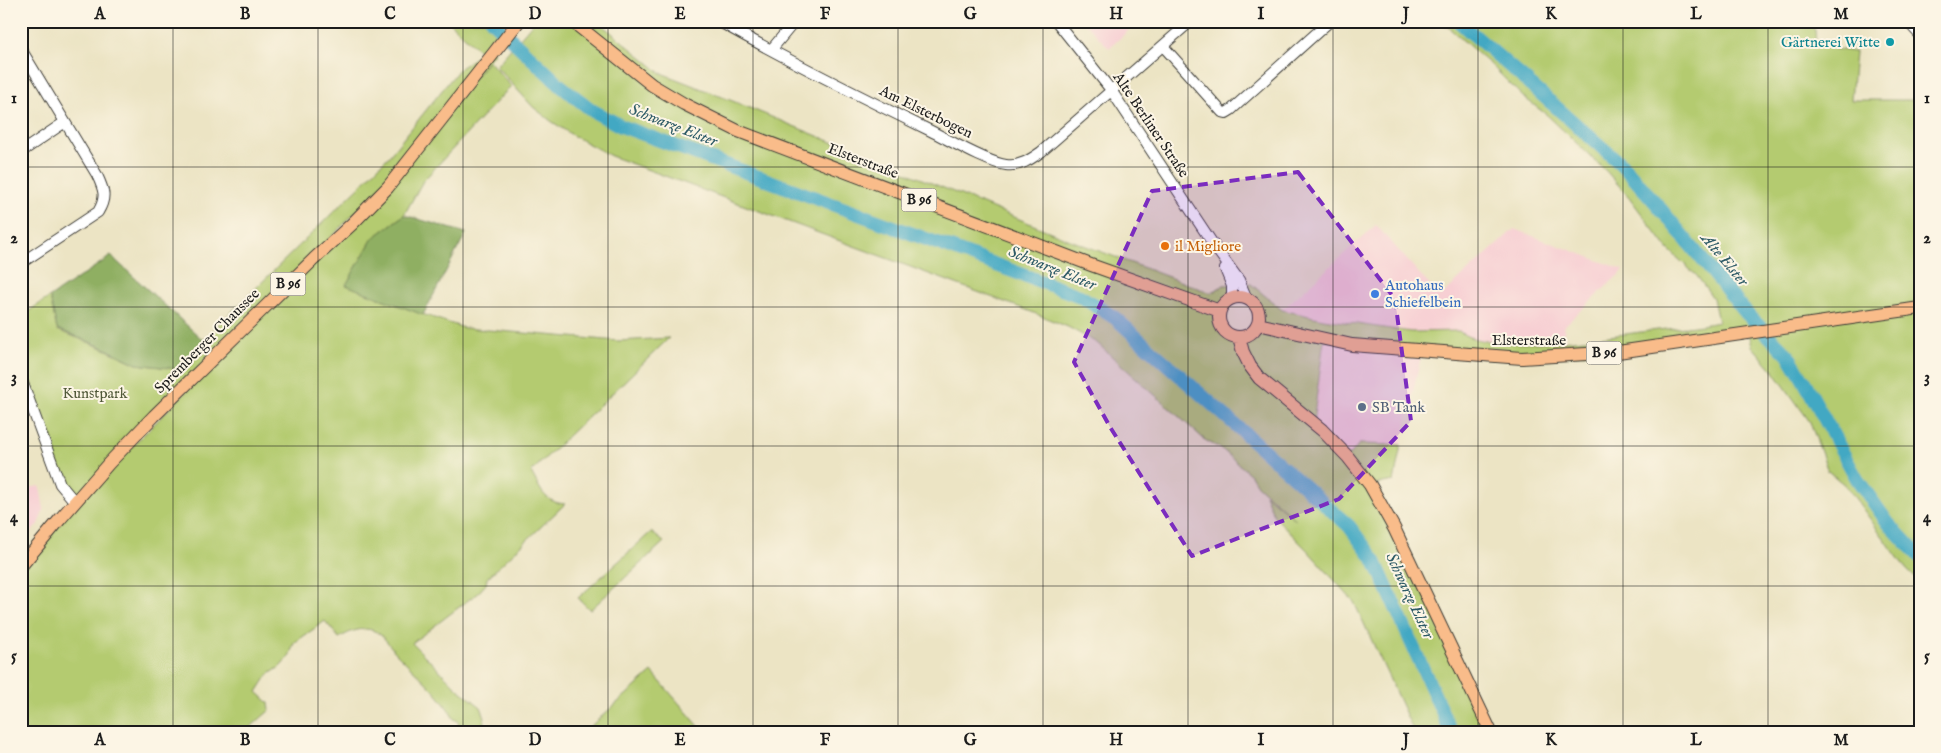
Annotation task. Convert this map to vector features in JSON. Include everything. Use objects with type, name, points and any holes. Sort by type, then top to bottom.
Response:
[{"type":"main road","name":"Spremberger Chaussee","points":[[21,566],[109,463],[172,397],[388,187],[519,21]]},
{"type":"main road","name":"Elsterstraße","points":[[572,21],[652,85],[710,118],[1082,262],[1220,311]]},
{"type":"main road","points":[[1240,297],[1256,306],[1259,318],[1258,324],[1251,334],[1239,337],[1231,336],[1224,331],[1219,319],[1220,311],[1223,305],[1232,299],[1240,297]]},
{"type":"main road","name":"Elsterstraße","points":[[1258,324],[1352,345],[1522,358],[1618,352],[1920,308]]},
{"type":"main road","points":[[1239,337],[1242,352],[1259,378],[1322,430],[1348,457],[1370,485],[1394,528],[1491,732]]},
{"type":"street","name":"Am Elsterbogen","points":[[718,21],[838,85],[992,161],[1004,165],[1018,165],[1033,158],[1191,21]]},
{"type":"street","points":[[771,50],[795,21]]},
{"type":"street","name":"Alte Berliner Straße","points":[[1056,21],[1111,90],[1217,250],[1236,275],[1246,299]]},
{"type":"street","points":[[1163,46],[1222,112],[1226,113],[1330,21]]},
{"type":"street","points":[[1907,21],[1920,35]]},
{"type":"street","points":[[21,49],[97,174],[102,186],[104,200],[98,212],[21,263]]},
{"type":"street","points":[[21,152],[65,122]]},
{"type":"street","name":"Alte Berliner Straße","points":[[1217,250],[1231,281],[1232,299]]},
{"type":"street","points":[[21,378],[60,484],[75,502]]},
{"type":"highlighted area","points":[[1298,172],[1395,299],[1411,421],[1339,499],[1192,556],[1110,427],[1074,362],[1152,191]]},
{"type":"shaded area","points":[[1083,21],[1139,21],[1109,48]]},
{"type":"shaded area","points":[[1376,225],[1440,297],[1514,229],[1624,270],[1564,326],[1565,341],[1516,343],[1476,340],[1466,337],[1459,331],[1411,332],[1323,319],[1282,310]]},
{"type":"shaded area","points":[[1323,340],[1422,352],[1401,445],[1359,444],[1349,456],[1313,423]]},
{"type":"shaded area","points":[[40,486],[44,510],[38,524],[21,545],[21,489]]},
{"type":"green space","name":"Kunstpark","points":[[448,21],[505,21],[485,45],[494,53],[417,149],[74,501],[66,490],[21,375],[21,316],[50,297],[57,330],[137,364],[177,369],[203,340],[390,155],[460,68],[482,53]]},
{"type":"green space","points":[[529,21],[571,21],[684,104],[573,21],[597,21],[661,73],[1070,240],[1211,293],[1224,285],[1251,284],[1282,310],[1323,319],[1411,332],[1459,331],[1473,338],[1495,342],[1521,343],[1580,339],[1718,322],[1713,298],[1697,276],[1668,249],[1629,197],[1607,172],[1547,115],[1522,96],[1490,64],[1441,21],[1807,21],[1815,30],[1816,46],[1855,52],[1851,100],[1920,100],[1920,582],[1907,570],[1847,487],[1828,471],[1810,422],[1772,369],[1752,346],[1749,333],[1566,356],[1324,340],[1313,423],[1249,367],[1349,456],[1359,444],[1401,445],[1394,481],[1371,485],[1491,732],[1414,732],[1354,602],[1274,516],[1265,494],[1296,520],[1257,485],[1251,475],[1223,450],[1205,440],[1097,343],[1068,327],[1029,311],[611,156],[572,135],[533,107],[496,66],[532,24]],"holes":[[[1240,297],[1245,298],[1256,307],[1259,321],[1255,330],[1249,335],[1242,337],[1232,336],[1225,332],[1221,326],[1220,312],[1230,300]]]},
{"type":"green space","points":[[489,61],[511,86],[423,181],[404,215],[373,238],[346,285],[464,328],[618,341],[669,338],[531,472],[540,489],[547,497],[552,501],[565,504],[487,578],[486,584],[479,592],[412,643],[456,687],[481,707],[485,717],[483,725],[477,732],[460,732],[458,721],[454,719],[436,693],[376,632],[368,629],[359,630],[339,638],[325,621],[294,643],[289,657],[280,667],[268,675],[257,692],[269,703],[270,710],[245,732],[21,732],[21,568],[61,519],[329,246]]},
{"type":"green space","points":[[404,215],[466,233],[423,315],[346,285],[373,238]]},
{"type":"green space","points":[[111,256],[203,340],[177,369],[137,364],[100,346],[57,329],[50,297]]},
{"type":"green space","points":[[651,532],[664,542],[590,610],[578,598]]},
{"type":"green space","points":[[652,672],[704,732],[584,732]]},
{"type":"waterway","name":"Schwarze Elster","points":[[492,21],[561,86],[593,111],[621,126],[1080,296],[1115,318],[1349,526],[1375,561],[1451,732]]},
{"type":"waterway","name":"Alte Elster","points":[[1458,21],[1622,165],[1655,202],[1746,313],[1789,356],[1857,479],[1888,523],[1920,557]]},
{"type":"place","name":"Gärtnerei Witte","points":[[1890,42]]},
{"type":"place","name":"il Migliore","points":[[1165,246]]},
{"type":"place","name":"Autohaus Schiefelbein","points":[[1375,294]]},
{"type":"place","name":"SB Tank","points":[[1362,407]]}]
